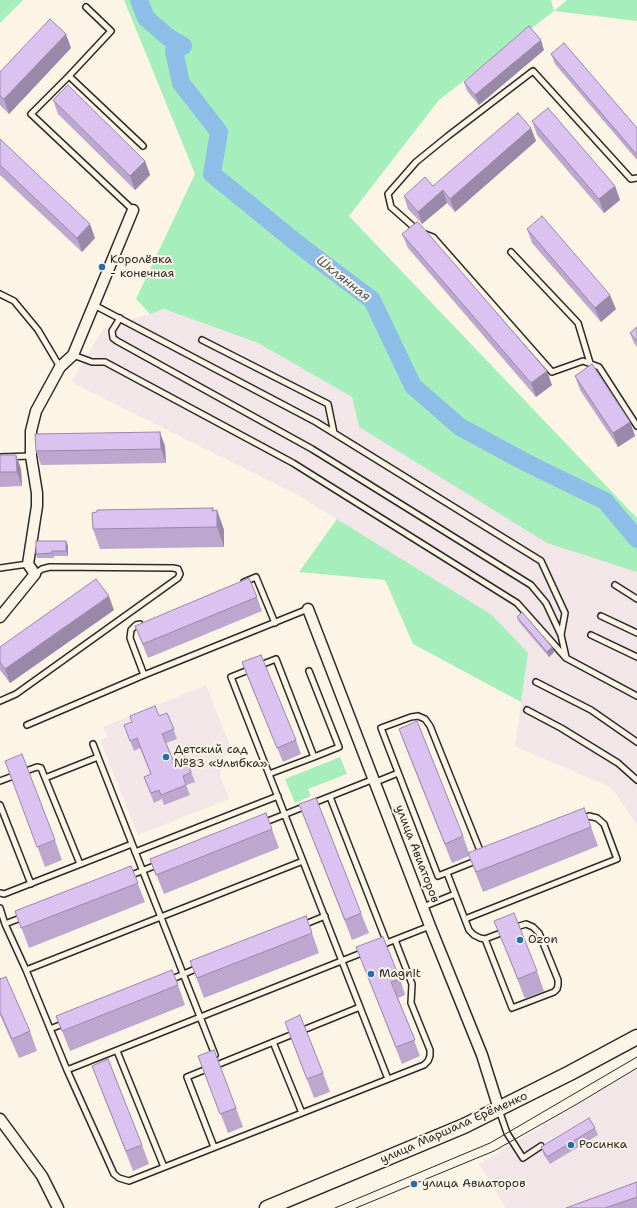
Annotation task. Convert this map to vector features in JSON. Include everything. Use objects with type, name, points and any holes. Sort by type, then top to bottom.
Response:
[{"type":"main road","name":"улица Маршала Ерёменко","points":[[266,1208],[464,1126],[570,1073],[637,1037]]},
{"type":"street","points":[[0,617],[35,574],[28,564],[37,506],[37,493],[31,456],[31,431],[36,411],[60,367],[73,355],[133,210]]},
{"type":"street","name":"улица Авиаторов","points":[[308,609],[430,926],[482,1055],[499,1109]]},
{"type":"street","points":[[0,1119],[42,1176],[58,1208]]},
{"type":"lane","points":[[86,7],[111,31],[31,114],[133,210]]},
{"type":"lane","points":[[637,178],[631,179],[533,71],[416,162],[388,194],[391,207],[415,229],[433,237],[552,372],[583,361],[599,367],[637,426]]},
{"type":"lane","points":[[69,76],[143,146]]},
{"type":"lane","points":[[511,252],[578,323],[590,363]]},
{"type":"lane","points":[[0,294],[14,301],[38,330],[60,367]]},
{"type":"lane","points":[[94,305],[316,422],[541,561],[565,613],[561,634]]},
{"type":"lane","points":[[120,318],[112,332],[113,338],[117,341],[312,449],[531,585],[546,603],[561,634],[566,658]]},
{"type":"lane","points":[[202,340],[328,404],[334,433]]},
{"type":"lane","points":[[73,355],[92,362],[105,362],[293,463],[518,603],[566,658],[637,696]]},
{"type":"lane","points":[[0,456],[31,456]]},
{"type":"lane","points":[[0,568],[28,564]]},
{"type":"lane","points":[[0,701],[22,689],[178,578],[180,574],[178,569],[173,568],[50,567],[42,569],[35,574]]},
{"type":"lane","points":[[235,585],[256,577],[275,623]]},
{"type":"lane","points":[[615,585],[637,599]]},
{"type":"lane","points":[[26,725],[144,675],[308,609]]},
{"type":"lane","points":[[600,616],[637,633]]},
{"type":"lane","points":[[143,622],[136,625],[131,630],[130,638],[144,675]]},
{"type":"lane","points":[[591,635],[637,657]]},
{"type":"lane","points":[[314,757],[276,659],[231,677],[388,1079]]},
{"type":"lane","points":[[269,774],[339,747],[309,671]]},
{"type":"lane","points":[[536,682],[591,710],[637,742]]},
{"type":"lane","points":[[527,710],[561,728],[618,763],[637,780]]},
{"type":"lane","points":[[482,858],[430,726],[425,719],[418,716],[411,717],[381,728],[438,876],[490,856]]},
{"type":"lane","points":[[93,744],[219,1064]]},
{"type":"lane","points":[[45,778],[98,757]]},
{"type":"lane","points":[[0,781],[37,767],[41,768],[80,864]]},
{"type":"lane","points":[[256,826],[330,797],[398,773]]},
{"type":"lane","points":[[135,852],[278,796]]},
{"type":"lane","points":[[330,797],[387,943]]},
{"type":"lane","points":[[0,805],[31,884]]},
{"type":"lane","points":[[465,919],[617,859],[604,824],[597,818],[589,816],[574,822]]},
{"type":"lane","points":[[0,893],[4,894],[31,884],[132,844]]},
{"type":"lane","points":[[26,970],[303,861]]},
{"type":"lane","points":[[121,879],[164,862]]},
{"type":"lane","points":[[447,873],[469,930],[474,935],[485,939],[526,924],[533,927],[539,933],[558,980],[557,989],[554,992],[512,1008],[485,939]]},
{"type":"lane","points":[[423,907],[455,894]]},
{"type":"lane","points":[[0,908],[5,924],[26,970],[67,1070],[114,1174],[129,1181],[424,1065],[430,1056],[430,1050],[411,1003],[412,984],[395,940]]},
{"type":"lane","points":[[5,924],[27,916]]},
{"type":"lane","points":[[296,928],[324,916]]},
{"type":"lane","points":[[374,948],[430,926]]},
{"type":"lane","points":[[67,1070],[368,951]]},
{"type":"lane","points":[[162,983],[205,965]]},
{"type":"lane","points":[[214,1147],[187,1077],[360,1007]]},
{"type":"lane","points":[[50,1029],[71,1020]]},
{"type":"lane","points":[[274,1042],[302,1113]]},
{"type":"lane","points":[[117,1050],[164,1167]]},
{"type":"lane","points":[[499,1109],[507,1133],[523,1158],[541,1146]]},
{"type":"shaded area","points":[[164,309],[258,343],[352,397],[359,427],[637,572],[637,825],[612,788],[515,746],[528,653],[492,615],[296,494],[71,382],[103,329]]},
{"type":"shaded area","name":"Детский сад №83 «Улыбка»","points":[[206,685],[230,746],[222,763],[220,776],[229,799],[138,835],[100,740],[107,737],[103,727]]},
{"type":"shaded area","points":[[637,1069],[637,1208],[506,1208],[479,1164]]},
{"type":"green space","points":[[0,0],[23,0],[0,23]]},
{"type":"green space","points":[[124,0],[551,0],[554,11],[439,100],[349,216],[637,518],[637,572],[547,543],[359,427],[352,397],[258,343],[164,309],[150,314],[136,299],[195,174]]},
{"type":"green space","points":[[567,0],[637,0],[637,21],[554,11]]},
{"type":"green space","points":[[337,519],[492,615],[528,653],[521,702],[413,644],[385,580],[299,572]]},
{"type":"green space","points":[[340,757],[347,774],[308,789],[311,796],[295,803],[285,779]]},
{"type":"building","points":[[50,19],[66,34],[4,99],[0,96],[0,72]]},
{"type":"building","points":[[529,26],[541,40],[475,95],[464,82]]},
{"type":"building","points":[[564,43],[637,128],[637,155],[551,54]]},
{"type":"building","points":[[68,85],[145,161],[130,176],[53,100]]},
{"type":"building","points":[[548,108],[615,186],[599,199],[532,121]]},
{"type":"building","points":[[518,113],[531,128],[450,199],[443,190],[418,212],[404,196],[425,177],[433,186]]},
{"type":"building","points":[[0,139],[90,224],[77,238],[0,165]]},
{"type":"building","points":[[542,216],[610,295],[595,308],[527,229]]},
{"type":"building","points":[[417,222],[547,371],[531,383],[402,234]]},
{"type":"building","points":[[637,327],[637,341],[630,333]]},
{"type":"building","points":[[592,364],[630,422],[613,433],[575,376]]},
{"type":"building","points":[[160,432],[161,449],[36,451],[35,434]]},
{"type":"building","points":[[0,455],[16,455],[17,472],[0,472]]},
{"type":"building","points":[[213,508],[212,511],[217,510],[217,527],[93,529],[92,513],[97,512],[97,510]]},
{"type":"building","points":[[36,541],[66,541],[66,551],[52,551],[52,553],[36,554]]},
{"type":"building","points":[[249,578],[257,597],[143,644],[135,626]]},
{"type":"building","points":[[96,579],[109,596],[5,669],[0,662],[0,647]]},
{"type":"building","points":[[522,612],[552,647],[547,652],[517,617]]},
{"type":"building","points":[[261,655],[296,740],[277,748],[242,662]]},
{"type":"building","points":[[155,706],[159,716],[167,713],[174,729],[162,734],[173,760],[185,756],[191,772],[183,776],[186,785],[161,795],[159,790],[151,793],[144,777],[151,774],[137,738],[130,741],[124,725],[132,722],[130,716]]},
{"type":"building","points":[[417,721],[463,836],[445,844],[399,729]]},
{"type":"building","points":[[22,754],[55,840],[37,847],[5,761]]},
{"type":"building","points":[[316,798],[361,913],[345,920],[299,804]]},
{"type":"building","points":[[584,808],[591,827],[476,872],[468,853]]},
{"type":"building","points":[[266,813],[272,829],[156,875],[150,859]]},
{"type":"building","points":[[131,866],[138,883],[21,928],[15,911]]},
{"type":"building","points":[[514,913],[537,971],[518,979],[494,921]]},
{"type":"building","points":[[306,916],[312,933],[197,978],[190,961]]},
{"type":"building","points":[[383,937],[400,979],[391,982],[415,1040],[396,1047],[356,947]]},
{"type":"building","points":[[172,970],[178,985],[62,1031],[56,1016]]},
{"type":"building","points":[[6,977],[30,1031],[12,1039],[0,1012],[0,979]]},
{"type":"building","points":[[300,1015],[323,1073],[307,1079],[285,1022]]},
{"type":"building","points":[[214,1050],[236,1108],[220,1114],[198,1056]]},
{"type":"building","points":[[108,1059],[142,1145],[126,1151],[92,1066]]},
{"type":"building","points":[[589,1118],[595,1128],[547,1157],[541,1147]]},
{"type":"building","points":[[637,1182],[637,1197],[605,1208],[566,1208]]},
{"type":"waterway","name":"Шклянная","points":[[139,0],[146,18],[168,37],[183,46],[174,51],[181,83],[219,132],[212,174],[303,248],[372,300],[413,386],[460,427],[527,463],[605,501],[637,539]]},
{"type":"tram line","points":[[335,1208],[490,1143],[637,1057]]},
{"type":"tram line","points":[[356,1208],[494,1151],[637,1068]]},
{"type":"place","name":"Королёвка - конечная","points":[[102,267]]},
{"type":"place","name":"Детский сад №83 «Улыбка»","points":[[166,757]]},
{"type":"place","name":"Ozon","points":[[520,940]]},
{"type":"place","name":"Magnit","points":[[371,974]]},
{"type":"place","name":"Росинка","points":[[571,1145]]},
{"type":"place","name":"улица Авиаторов","points":[[414,1184]]}]
